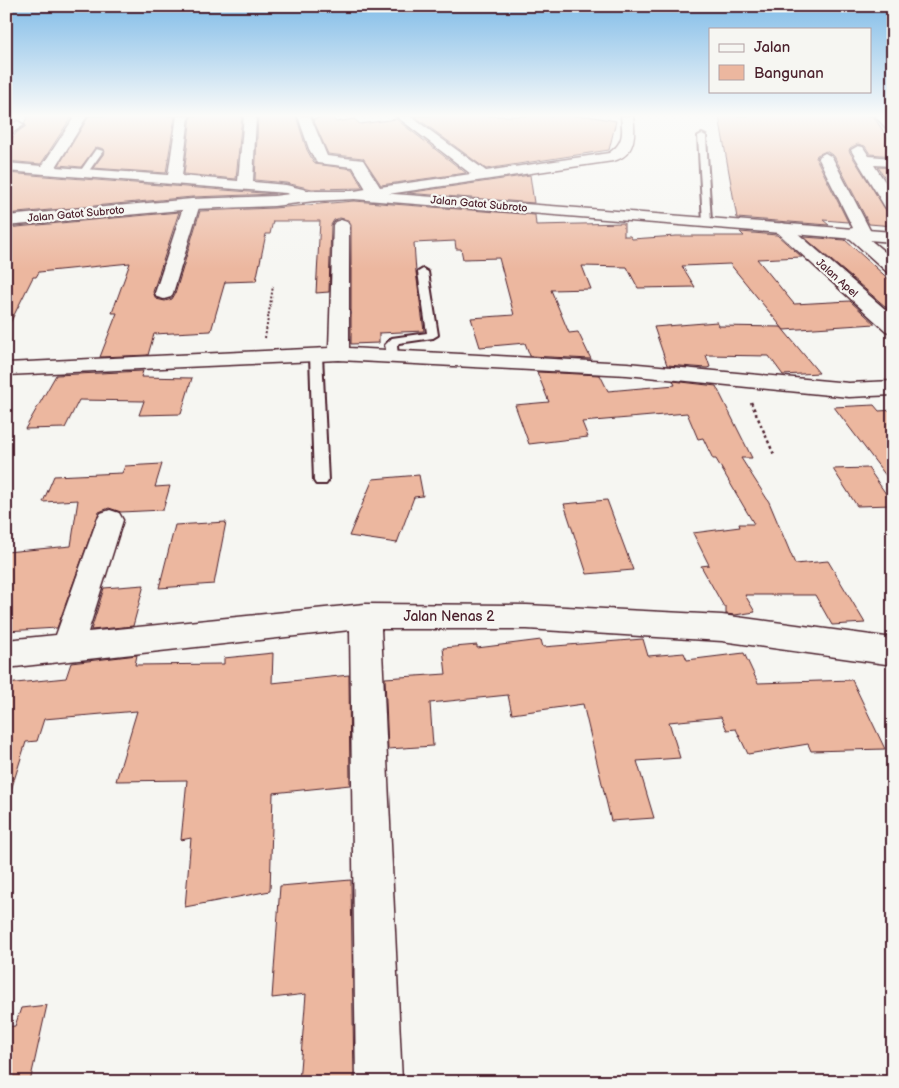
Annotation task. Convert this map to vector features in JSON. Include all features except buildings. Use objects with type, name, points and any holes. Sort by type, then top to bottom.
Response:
[{"type":"street","points":[[6,167],[245,186],[286,190],[314,196]]},
{"type":"street","points":[[174,180],[176,167]]},
{"type":"street","points":[[245,186],[246,167]]},
{"type":"street","points":[[360,167],[375,191]]},
{"type":"street","points":[[471,167],[482,175]]},
{"type":"street","points":[[354,195],[541,167]]},
{"type":"street","points":[[829,167],[858,234],[893,268]]},
{"type":"street","points":[[868,167],[893,207]]},
{"type":"street","name":"Jalan Gatot Subroto","points":[[9,223],[192,204],[274,201],[314,196],[354,195],[893,237]]},
{"type":"street","points":[[164,293],[192,204]]},
{"type":"street","points":[[339,354],[341,225]]},
{"type":"street","name":"Jalan Apel","points":[[782,228],[893,327]]},
{"type":"street","points":[[6,369],[339,354],[627,369],[849,390],[893,388]]},
{"type":"street","points":[[67,648],[110,520]]},
{"type":"street","points":[[365,616],[379,1082]]},
{"type":"street","name":"Jalan Nenas 2","points":[[6,654],[365,616],[527,617],[722,628],[893,652]]},
{"type":"lane","points":[[83,173],[88,167]]},
{"type":"lane","points":[[704,167],[707,222]]},
{"type":"lane","points":[[392,356],[391,345],[396,340],[433,335],[423,272]]},
{"type":"lane","points":[[316,355],[321,482]]},
{"type":"path","points":[[262,358],[274,286]]},
{"type":"path","points":[[742,381],[775,457]]}]
